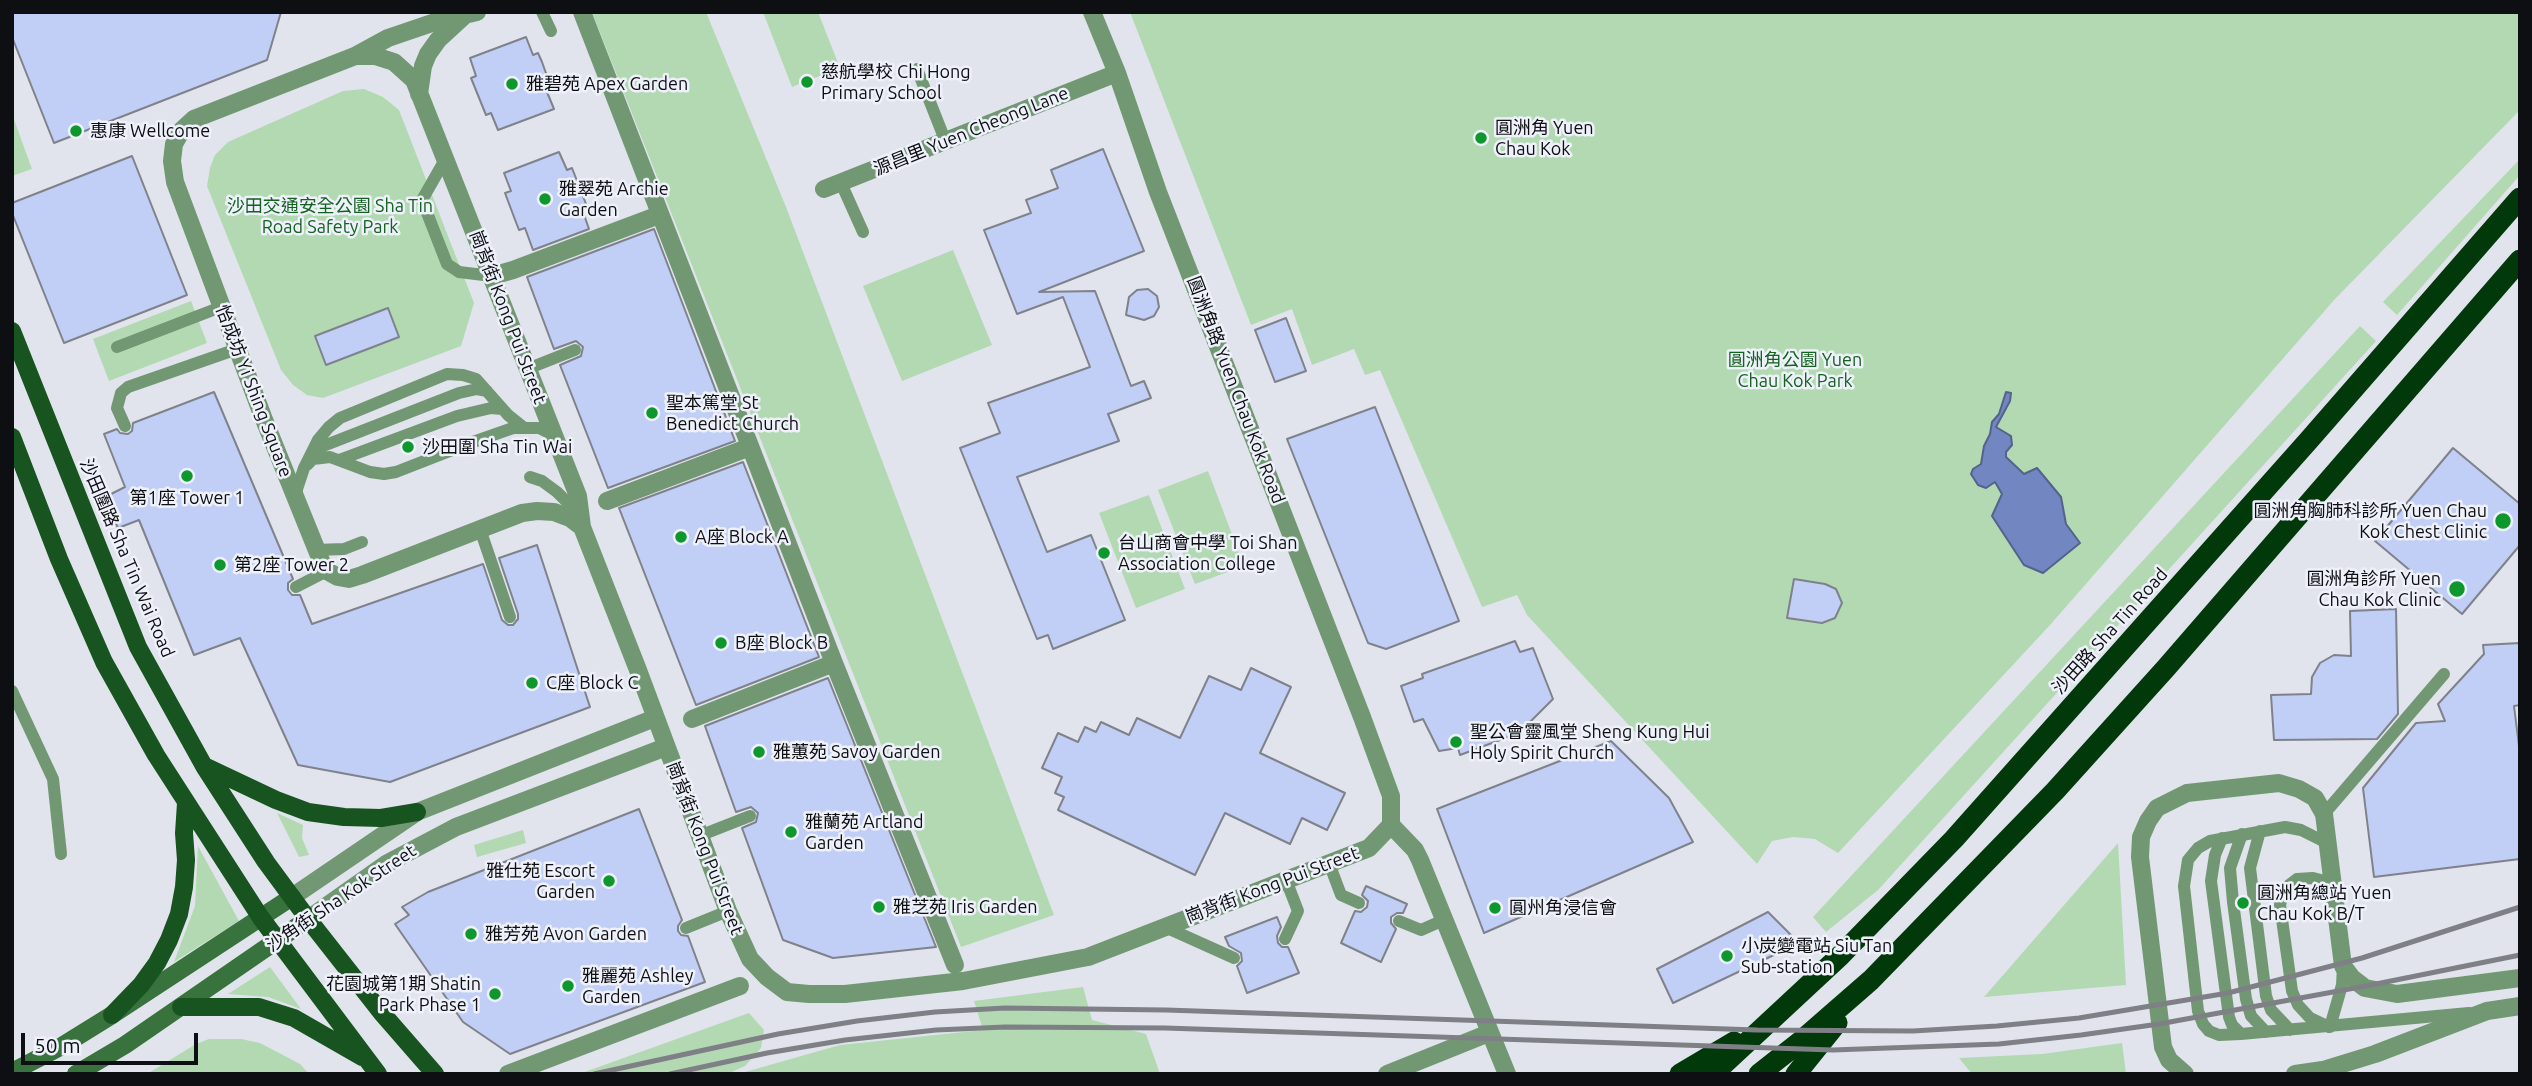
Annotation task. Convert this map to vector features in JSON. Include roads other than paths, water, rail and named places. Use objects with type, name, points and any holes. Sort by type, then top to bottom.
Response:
[{"type":"highway","name":"沙田路 Sha Tin Road","points":[[1713,1074],[1841,955],[1954,839],[2520,198]]},
{"type":"highway","points":[[1759,1074],[1871,980],[2055,791],[2166,668],[2520,260]]},
{"type":"highway","points":[[1796,1074],[1871,980]]},
{"type":"highway","points":[[1681,1074],[1774,1016]]},
{"type":"main road","name":"沙田圍路 Sha Tin Wai Road","points":[[12,331],[138,647],[204,766],[308,919],[381,1012],[435,1074]]},
{"type":"main road","points":[[12,437],[59,559],[104,662],[156,755],[261,918],[373,1067]]},
{"type":"main road","points":[[204,766],[308,812],[381,818],[417,812]]},
{"type":"main road","points":[[112,1015],[141,985],[157,963],[179,914],[186,860],[186,803]]},
{"type":"main road","points":[[261,918],[292,897]]},
{"type":"main road","name":"沙角街 Sha Kok Street","points":[[12,1072],[62,1046],[261,918]]},
{"type":"main road","name":"沙角街 Sha Kok Street","points":[[76,1074],[125,1045],[308,919]]},
{"type":"main road","points":[[181,1007],[259,1007],[294,1018],[373,1067]]},
{"type":"street","points":[[582,12],[834,663],[955,965]]},
{"type":"street","name":"圓洲角路 Yuen Chau Kok Road","points":[[1092,12],[1117,73],[1158,192],[1387,785],[1391,796],[1391,825]]},
{"type":"street","points":[[355,56],[401,34],[435,22],[470,15]]},
{"type":"street","points":[[419,94],[423,66],[428,54],[438,40],[470,15]]},
{"type":"street","name":"崗背街 Kong Pui Street","points":[[355,56],[375,56],[394,62],[414,80],[579,496],[582,527],[728,911],[750,959],[767,978],[787,992],[809,995],[845,994],[963,981],[1088,957],[1370,848],[1391,825]]},
{"type":"street","name":"怡成坊 Yi Shing Square","points":[[327,571],[297,503],[221,307],[175,182],[172,161],[174,144],[182,130],[194,119],[355,56]]},
{"type":"street","name":"源昌里 Yuen Cheong Lane","points":[[824,189],[1117,73]]},
{"type":"street","points":[[492,276],[513,271],[659,215]]},
{"type":"street","points":[[607,500],[750,447]]},
{"type":"street","points":[[327,571],[349,579],[522,513],[537,510],[570,518],[582,527]]},
{"type":"street","points":[[692,719],[834,663]]},
{"type":"street","name":"沙角街 Sha Kok Street","points":[[292,897],[417,812],[655,718]]},
{"type":"street","name":"沙角街 Sha Kok Street","points":[[308,919],[386,864],[456,827],[666,747]]},
{"type":"street","points":[[2185,1074],[2169,1060],[2163,1047],[2140,857],[2141,837],[2147,821],[2157,808],[2187,793],[2279,783],[2299,789],[2315,799],[2324,814],[2343,966],[2352,978],[2365,988],[2397,993],[2520,978]]},
{"type":"street","points":[[1391,825],[1415,850],[1446,919],[1507,1074]]},
{"type":"street","points":[[508,1074],[740,986]]},
{"type":"street","points":[[2295,1074],[2323,1070],[2375,1054],[2487,1011],[2520,1006]]},
{"type":"street","points":[[1387,1074],[1489,1033]]},
{"type":"lane","points":[[542,12],[551,31]]},
{"type":"lane","points":[[917,68],[946,140]]},
{"type":"lane","points":[[446,158],[422,200],[447,264],[459,272],[492,276]]},
{"type":"lane","points":[[842,183],[863,232]]},
{"type":"lane","points":[[117,347],[221,307]]},
{"type":"lane","points":[[125,426],[117,408],[121,393],[128,387],[237,349]]},
{"type":"lane","points":[[527,369],[575,350]]},
{"type":"lane","points":[[297,503],[297,489],[304,468],[329,427],[340,418],[447,374],[463,374],[476,379],[502,409],[523,427]]},
{"type":"lane","points":[[313,450],[459,393],[477,389],[487,391]]},
{"type":"lane","points":[[339,460],[457,416],[479,410],[502,409]]},
{"type":"lane","points":[[304,468],[313,459],[321,457],[339,460],[370,472],[396,472],[504,430],[523,427],[539,429],[555,436]]},
{"type":"lane","points":[[530,477],[542,481],[557,492],[571,506],[582,527]]},
{"type":"lane","points":[[480,529],[510,617]]},
{"type":"lane","points":[[316,550],[344,549],[362,542]]},
{"type":"lane","points":[[296,587],[327,571]]},
{"type":"lane","points":[[2324,814],[2444,674]]},
{"type":"lane","points":[[12,691],[53,779],[61,854]]},
{"type":"lane","points":[[699,836],[750,817]]},
{"type":"lane","points":[[2327,843],[2301,830],[2285,827],[2210,841],[2199,848],[2189,860],[2184,886],[2198,1011],[2209,1031],[2219,1035],[2241,1034],[2487,1011]]},
{"type":"lane","points":[[2260,831],[2250,868],[2266,996],[2271,1010],[2290,1030]]},
{"type":"lane","points":[[2242,834],[2230,868],[2235,914],[2246,999],[2251,1016],[2266,1032]]},
{"type":"lane","points":[[2222,838],[2215,855],[2211,881],[2229,1017],[2232,1025],[2241,1034]]},
{"type":"lane","points":[[1329,863],[1341,895],[1359,903]]},
{"type":"lane","points":[[2330,1027],[2310,1018],[2298,1005],[2292,991],[2280,905],[2284,889],[2297,879],[2313,878],[2333,883]]},
{"type":"lane","points":[[1285,939],[1298,911],[1286,880]]},
{"type":"lane","points":[[686,928],[728,911]]},
{"type":"lane","points":[[1399,921],[1421,930],[1446,919]]},
{"type":"lane","points":[[1165,927],[1234,958]]},
{"type":"lane","points":[[2330,1027],[2342,985],[2343,966]]},
{"type":"lane","points":[[2163,1047],[2165,1074]]},
{"type":"water","points":[[2006,392],[2011,393],[2010,401],[1996,427],[2011,436],[2012,445],[2006,452],[2006,457],[2024,474],[2037,468],[2061,497],[2066,524],[2080,543],[2043,573],[2024,565],[1992,516],[2002,494],[1995,482],[1986,488],[1978,485],[1971,474],[1973,469],[1981,464],[1992,422],[1999,414]]},
{"type":"railway","points":[[594,1074],[778,1034],[857,1021],[935,1012],[1005,1008],[1166,1010],[1757,1030],[1913,1031],[1997,1026],[2079,1018],[2228,993],[2362,958],[2520,907]]},
{"type":"railway","points":[[670,1074],[767,1053],[845,1040],[936,1030],[1005,1027],[1165,1028],[1833,1050],[1999,1044],[2159,1024],[2520,955]]},
{"type":"place","name":"慈航學校 Chi Hong Primary School","points":[[807,82]]},
{"type":"place","name":"雅碧苑 Apex Garden","points":[[512,84]]},
{"type":"place","name":"惠康 Wellcome","points":[[76,131]]},
{"type":"place","name":"圓洲角 Yuen Chau Kok","points":[[1481,138]]},
{"type":"place","name":"雅翠苑 Archie Garden","points":[[545,199]]},
{"type":"place","name":"聖本篤堂 St Benedict Church","points":[[652,413]]},
{"type":"place","name":"沙田圍 Sha Tin Wai","points":[[408,447]]},
{"type":"place","name":"第1座 Tower 1","points":[[187,476]]},
{"type":"place","name":"圓洲角胸肺科診所 Yuen Chau Kok Chest Clinic","points":[[2503,521]]},
{"type":"place","name":"A座 Block A","points":[[681,537]]},
{"type":"place","name":"台山商會中學 Toi Shan Association College","points":[[1104,553]]},
{"type":"place","name":"第2座 Tower 2","points":[[220,565]]},
{"type":"place","name":"圓洲角診所 Yuen Chau Kok Clinic","points":[[2457,589]]},
{"type":"place","name":"B座 Block B","points":[[721,643]]},
{"type":"place","name":"C座 Block C","points":[[532,683]]},
{"type":"place","name":"聖公會靈風堂 Sheng Kung Hui Holy Spirit Church","points":[[1456,742]]},
{"type":"place","name":"雅蕙苑 Savoy Garden","points":[[759,752]]},
{"type":"place","name":"雅蘭苑 Artland Garden","points":[[791,832]]},
{"type":"place","name":"雅仕苑 Escort Garden","points":[[609,881]]},
{"type":"place","name":"圓洲角總站 Yuen Chau Kok B/T","points":[[2243,903]]},
{"type":"place","name":"雅芝苑 Iris Garden","points":[[879,907]]},
{"type":"place","name":"圓州角浸信會","points":[[1495,908]]},
{"type":"place","name":"雅芳苑 Avon Garden","points":[[471,934]]},
{"type":"place","name":"小炭變電站 Siu Tan Sub-station","points":[[1727,956]]},
{"type":"place","name":"雅麗苑 Ashley Garden","points":[[568,986]]},
{"type":"place","name":"花園城第1期 Shatin Park Phase 1","points":[[495,994]]},
{"type":"park label","name":"沙田交通安全公園 Sha Tin Road Safety Park","points":[[330,216]]},
{"type":"park label","name":"圓洲角公園 Yuen Chau Kok Park","points":[[1795,370]]}]
